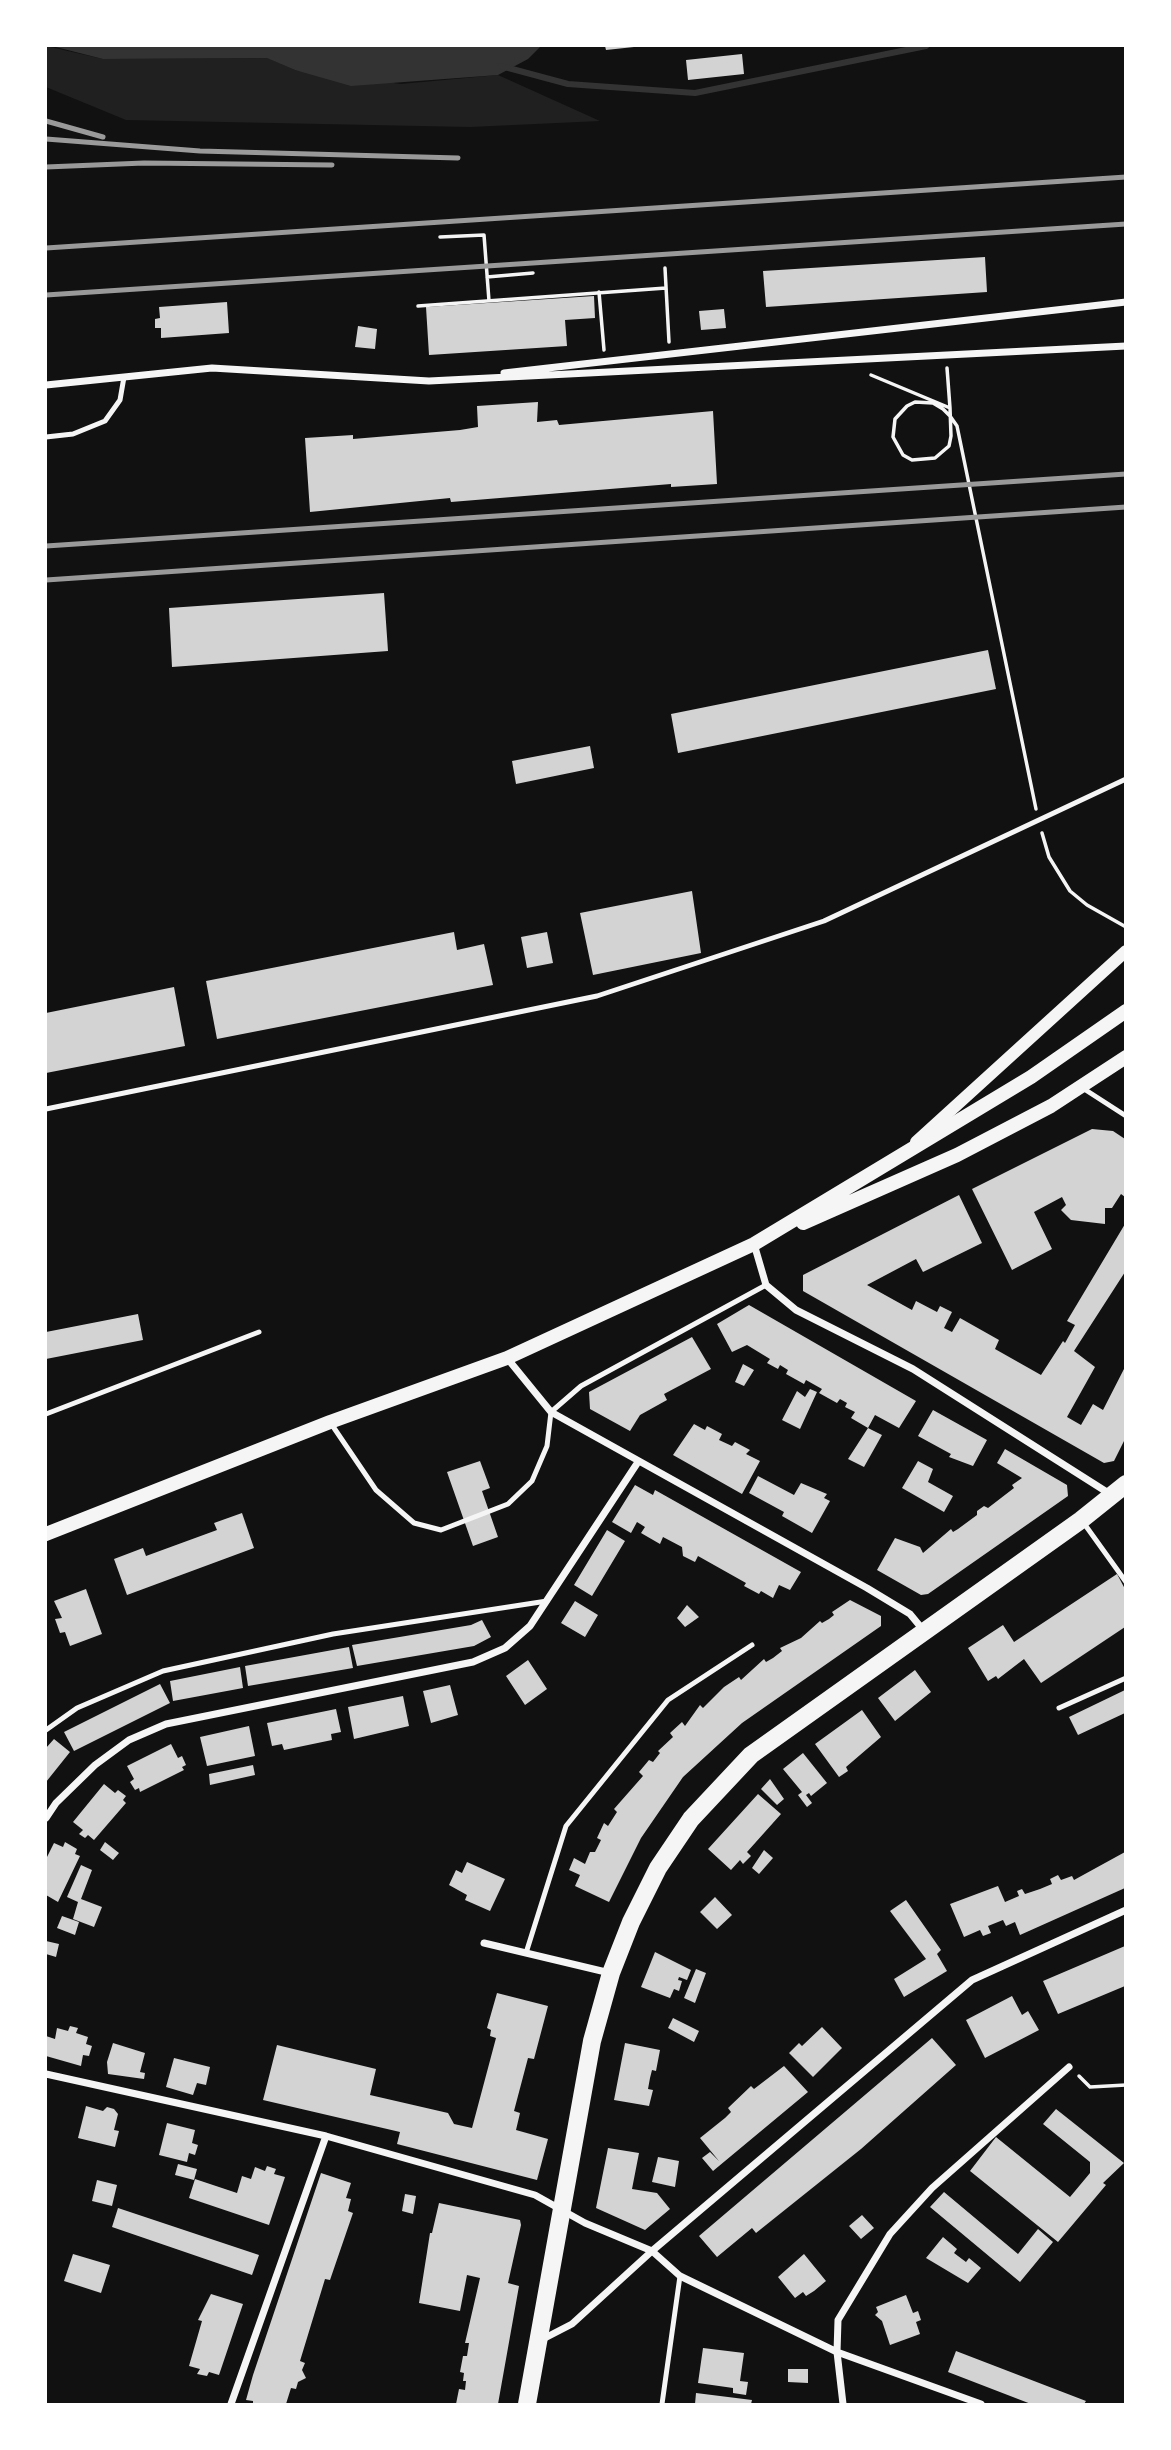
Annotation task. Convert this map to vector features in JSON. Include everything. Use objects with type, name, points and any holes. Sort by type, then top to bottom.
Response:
[{"type":"main road","points":[[754,1244],[1031,1077],[1125,1011]]},
{"type":"main road","points":[[46,1534],[330,1422],[508,1359],[754,1244],[957,1155],[1081,1087],[1125,1057]]},
{"type":"main road","points":[[527,2404],[592,2041],[611,1973],[631,1922],[658,1868],[691,1819],[751,1755],[1081,1520],[1119,1490]]},
{"type":"street","points":[[429,381],[1125,302]]},
{"type":"street","points":[[46,385],[212,368],[429,381],[1125,346]]},
{"type":"street","points":[[907,1150],[1125,951]]},
{"type":"street","points":[[754,1244],[766,1285],[796,1310],[913,1369],[1119,1490]]},
{"type":"street","points":[[508,1359],[551,1412],[867,1588],[909,1614],[925,1632]]},
{"type":"street","points":[[46,1818],[56,1803],[95,1765],[141,1734],[166,1724],[473,1661],[505,1648],[530,1626],[638,1462]]},
{"type":"street","points":[[540,2341],[572,2324],[652,2251],[972,1980],[1125,1910]]},
{"type":"street","points":[[484,1943],[611,1973]]},
{"type":"street","points":[[843,2404],[836,2352],[838,2320],[890,2234],[932,2188],[1069,2067]]},
{"type":"street","points":[[46,2074],[326,2136],[535,2195],[560,2210],[652,2251],[680,2276],[836,2352],[981,2404]]},
{"type":"street","points":[[231,2404],[326,2136]]},
{"type":"lane","points":[[46,437],[73,435],[105,421],[120,400],[124,377]]},
{"type":"lane","points":[[46,1110],[597,996],[824,921],[1125,779]]},
{"type":"lane","points":[[1081,1087],[1124,1112]]},
{"type":"lane","points":[[330,1422],[376,1490],[414,1523],[441,1530],[508,1504],[532,1480],[547,1446],[551,1412],[581,1386],[766,1285]]},
{"type":"lane","points":[[46,1414],[258,1332]]},
{"type":"lane","points":[[1081,1520],[1125,1581]]},
{"type":"lane","points":[[46,1730],[77,1708],[163,1671],[333,1634],[547,1601]]},
{"type":"lane","points":[[527,1953],[566,1826],[668,1700],[752,1645]]},
{"type":"lane","points":[[1059,1708],[1125,1678]]},
{"type":"lane","points":[[662,2404],[680,2276]]},
{"type":"path","points":[[440,237],[484,235],[489,300]]},
{"type":"path","points":[[664,268],[670,354]]},
{"type":"path","points":[[487,276],[533,273]]},
{"type":"path","points":[[418,306],[666,288]]},
{"type":"path","points":[[599,292],[605,361]]},
{"type":"path","points":[[945,355],[950,408],[949,446],[934,458],[912,460],[896,446],[892,428],[895,419],[907,406],[925,400],[943,409],[957,426],[1036,811]]},
{"type":"path","points":[[838,361],[950,408]]},
{"type":"path","points":[[1039,821],[1049,857],[1070,891],[1087,905],[1125,927]]},
{"type":"path","points":[[1069,2067],[1090,2087],[1125,2085]]},
{"type":"shaded area","points":[[46,46],[103,59],[268,58],[295,70],[401,84],[498,75],[600,121],[470,127],[126,120],[46,87]]},
{"type":"shaded area","points":[[52,46],[541,46],[528,59],[498,75],[351,86],[295,70],[267,58],[103,59]]},
{"type":"building","points":[[605,46],[634,46],[634,47],[606,50]]},
{"type":"building","points":[[742,54],[744,74],[688,80],[686,60]]},
{"type":"building","points":[[985,257],[987,292],[766,307],[763,271]]},
{"type":"building","points":[[594,296],[595,318],[565,320],[567,346],[429,355],[426,307]]},
{"type":"building","points":[[227,302],[229,333],[161,338],[161,328],[155,328],[155,319],[160,318],[159,307]]},
{"type":"building","points":[[724,309],[726,328],[701,330],[699,311]]},
{"type":"building","points":[[358,326],[377,329],[375,349],[355,347]]},
{"type":"building","points":[[538,402],[537,422],[557,420],[559,425],[713,411],[717,484],[671,487],[671,484],[451,502],[450,498],[310,512],[305,438],[353,435],[353,439],[460,430],[478,427],[477,406]]},
{"type":"building","points":[[384,593],[388,651],[172,667],[169,608]]},
{"type":"building","points":[[988,650],[996,689],[678,753],[671,714]]},
{"type":"building","points":[[590,746],[594,768],[516,784],[512,761]]},
{"type":"building","points":[[692,891],[701,953],[593,975],[580,913]]},
{"type":"building","points":[[454,932],[457,950],[484,944],[493,985],[217,1039],[206,981]]},
{"type":"building","points":[[547,932],[553,963],[527,968],[521,937]]},
{"type":"building","points":[[174,987],[185,1046],[46,1073],[46,1013]]},
{"type":"building","points":[[1092,1129],[1113,1131],[1125,1139],[1125,1197],[1121,1194],[1112,1208],[1105,1208],[1105,1224],[1071,1220],[1061,1210],[1066,1205],[1062,1197],[1034,1212],[1052,1249],[1012,1270],[972,1189]]},
{"type":"building","points":[[959,1195],[982,1243],[923,1272],[916,1259],[867,1285],[912,1310],[916,1301],[937,1312],[940,1306],[952,1312],[944,1328],[952,1332],[960,1318],[999,1340],[995,1349],[1041,1375],[1063,1341],[1065,1343],[1075,1325],[1067,1321],[1125,1224],[1125,1272],[1074,1351],[1095,1367],[1067,1417],[1081,1425],[1093,1404],[1103,1410],[1125,1367],[1125,1439],[1114,1461],[1104,1463],[803,1291],[803,1275]]},
{"type":"building","points":[[749,1305],[916,1401],[899,1428],[875,1415],[868,1428],[851,1418],[855,1412],[845,1407],[847,1403],[840,1399],[837,1403],[819,1393],[822,1389],[806,1380],[804,1384],[786,1374],[788,1370],[780,1365],[778,1369],[767,1363],[770,1359],[747,1345],[732,1352],[717,1324]]},
{"type":"building","points":[[138,1314],[143,1340],[46,1359],[46,1332]]},
{"type":"building","points":[[692,1337],[711,1369],[664,1394],[667,1400],[640,1415],[630,1431],[590,1409],[589,1392]]},
{"type":"building","points":[[743,1364],[754,1370],[744,1386],[735,1382]]},
{"type":"building","points":[[810,1389],[817,1392],[800,1429],[782,1420],[797,1391],[805,1397]]},
{"type":"building","points":[[933,1410],[987,1440],[973,1466],[949,1457],[951,1454],[918,1436]]},
{"type":"building","points":[[694,1424],[705,1430],[707,1426],[722,1434],[719,1440],[732,1446],[735,1442],[750,1450],[746,1454],[760,1461],[742,1494],[673,1455]]},
{"type":"building","points":[[868,1428],[882,1435],[864,1467],[848,1459]]},
{"type":"building","points":[[1005,1449],[1067,1485],[1068,1496],[928,1594],[921,1595],[877,1570],[895,1538],[920,1547],[923,1553],[951,1529],[953,1532],[958,1529],[977,1515],[977,1511],[984,1506],[988,1508],[1014,1488],[1012,1485],[1022,1478],[997,1463]]},
{"type":"building","points":[[480,1461],[490,1488],[482,1491],[498,1537],[473,1546],[447,1472]]},
{"type":"building","points":[[918,1461],[933,1469],[928,1482],[953,1496],[944,1512],[902,1488]]},
{"type":"building","points":[[758,1476],[794,1495],[801,1483],[827,1494],[824,1498],[830,1501],[812,1533],[782,1516],[784,1512],[749,1493]]},
{"type":"building","points":[[635,1485],[653,1495],[655,1490],[801,1572],[790,1590],[779,1585],[773,1598],[744,1586],[746,1583],[698,1556],[695,1562],[683,1556],[682,1547],[663,1537],[660,1544],[641,1533],[645,1527],[637,1522],[631,1533],[612,1522]]},
{"type":"building","points":[[242,1513],[254,1548],[127,1595],[114,1559],[143,1548],[146,1556],[217,1530],[214,1523]]},
{"type":"building","points":[[607,1530],[625,1541],[592,1596],[574,1585]]},
{"type":"building","points":[[1117,1574],[1125,1589],[1125,1627],[1041,1683],[1024,1659],[998,1679],[996,1676],[988,1681],[968,1648],[1003,1625],[1014,1642]]},
{"type":"building","points":[[86,1589],[102,1634],[70,1646],[65,1632],[60,1633],[55,1619],[62,1618],[54,1601]]},
{"type":"building","points":[[850,1600],[881,1616],[881,1626],[742,1723],[683,1777],[641,1838],[609,1902],[575,1886],[580,1875],[569,1870],[574,1858],[585,1864],[590,1852],[595,1852],[601,1840],[597,1838],[604,1823],[608,1826],[617,1812],[614,1809],[643,1776],[639,1772],[649,1760],[653,1762],[660,1753],[658,1751],[673,1737],[670,1733],[682,1722],[685,1726],[700,1705],[703,1708],[724,1687],[739,1677],[741,1680],[764,1659],[766,1662],[773,1658],[782,1651],[780,1648],[801,1638],[820,1621],[822,1623],[829,1619],[834,1615],[832,1612]]},
{"type":"building","points":[[575,1601],[598,1615],[585,1637],[561,1623]]},
{"type":"building","points":[[687,1605],[699,1617],[685,1627],[677,1618]]},
{"type":"building","points":[[482,1620],[491,1637],[474,1646],[357,1666],[352,1645],[471,1625]]},
{"type":"building","points":[[349,1647],[353,1668],[248,1686],[245,1666]]},
{"type":"building","points":[[528,1660],[547,1689],[525,1705],[506,1676]]},
{"type":"building","points":[[240,1667],[243,1688],[173,1701],[170,1681]]},
{"type":"building","points":[[915,1670],[931,1692],[895,1721],[878,1698]]},
{"type":"building","points":[[160,1684],[170,1703],[74,1751],[64,1732]]},
{"type":"building","points":[[450,1685],[458,1715],[431,1723],[423,1691]]},
{"type":"building","points":[[1125,1690],[1125,1713],[1078,1735],[1069,1717]]},
{"type":"building","points":[[403,1696],[409,1726],[354,1739],[348,1707]]},
{"type":"building","points":[[336,1709],[341,1732],[331,1734],[332,1740],[284,1750],[282,1744],[272,1746],[267,1723]]},
{"type":"building","points":[[862,1710],[881,1737],[846,1767],[848,1771],[839,1777],[815,1744]]},
{"type":"building","points":[[249,1726],[255,1756],[207,1766],[200,1737]]},
{"type":"building","points":[[54,1739],[70,1752],[46,1782],[46,1748]]},
{"type":"building","points":[[171,1744],[178,1758],[182,1756],[186,1765],[182,1767],[184,1770],[140,1792],[139,1788],[135,1790],[130,1782],[134,1779],[127,1766]]},
{"type":"building","points":[[803,1753],[827,1783],[811,1796],[809,1793],[806,1795],[812,1803],[807,1807],[798,1795],[802,1792],[783,1769]]},
{"type":"building","points":[[253,1765],[255,1775],[210,1785],[209,1774]]},
{"type":"building","points":[[770,1779],[784,1799],[777,1805],[761,1789]]},
{"type":"building","points":[[104,1784],[115,1793],[118,1790],[126,1796],[123,1800],[126,1803],[94,1840],[88,1835],[85,1838],[79,1834],[83,1830],[73,1822]]},
{"type":"building","points":[[758,1794],[781,1814],[747,1852],[751,1856],[743,1864],[740,1860],[731,1870],[708,1849]]},
{"type":"building","points":[[65,1842],[77,1849],[75,1854],[80,1856],[58,1902],[46,1895],[46,1859],[54,1843],[63,1847]]},
{"type":"building","points":[[105,1842],[119,1853],[113,1860],[100,1850]]},
{"type":"building","points":[[764,1850],[773,1858],[759,1874],[752,1868]]},
{"type":"building","points":[[1125,1852],[1125,1888],[1020,1935],[1015,1922],[1006,1926],[1003,1920],[988,1926],[991,1933],[983,1936],[980,1930],[964,1937],[950,1904],[998,1886],[1005,1902],[1019,1896],[1017,1891],[1022,1889],[1025,1894],[1052,1884],[1050,1879],[1058,1875],[1061,1880],[1072,1876],[1074,1880]]},
{"type":"building","points":[[467,1862],[505,1879],[490,1911],[465,1900],[467,1895],[449,1885],[456,1870],[462,1873]]},
{"type":"building","points":[[81,1865],[92,1870],[81,1899],[102,1907],[94,1927],[73,1919],[78,1902],[67,1897]]},
{"type":"building","points":[[715,1897],[732,1915],[717,1929],[700,1912]]},
{"type":"building","points":[[906,1900],[941,1950],[937,1954],[947,1971],[904,1997],[894,1979],[926,1959],[890,1911]]},
{"type":"building","points":[[62,1916],[79,1922],[75,1935],[57,1928]]},
{"type":"building","points":[[46,1941],[59,1944],[56,1957],[46,1954]]},
{"type":"building","points":[[1125,1946],[1125,1986],[1058,2014],[1043,1981]]},
{"type":"building","points":[[655,1952],[691,1970],[687,1980],[679,1977],[678,1980],[682,1981],[679,1991],[674,1989],[670,1998],[641,1987]]},
{"type":"building","points":[[696,1969],[706,1973],[695,2003],[684,1998]]},
{"type":"building","points":[[497,1993],[548,2006],[534,2059],[528,2058],[514,2111],[520,2113],[516,2130],[548,2139],[537,2180],[397,2144],[400,2132],[263,2100],[277,2045],[376,2069],[370,2095],[448,2113],[454,2124],[472,2128],[496,2038],[490,2036],[491,2030],[487,2028]]},
{"type":"building","points":[[1012,1996],[1022,2015],[1028,2011],[1039,2030],[985,2058],[966,2020]]},
{"type":"building","points":[[673,2018],[699,2031],[694,2042],[668,2028]]},
{"type":"building","points":[[70,2026],[78,2028],[76,2033],[88,2037],[86,2044],[92,2046],[89,2056],[83,2055],[81,2066],[46,2056],[46,2036],[55,2039],[57,2028],[68,2031]]},
{"type":"building","points":[[822,2027],[842,2048],[813,2077],[789,2053],[799,2043],[802,2046]]},
{"type":"building","points":[[932,2038],[956,2065],[861,2149],[756,2233],[752,2228],[717,2257],[699,2236]]},
{"type":"building","points":[[113,2043],[145,2053],[140,2072],[145,2073],[144,2079],[108,2074],[107,2062]]},
{"type":"building","points":[[625,2043],[660,2050],[656,2071],[652,2070],[650,2078],[648,2089],[653,2090],[649,2106],[614,2100]]},
{"type":"building","points":[[174,2058],[210,2067],[206,2085],[197,2083],[193,2095],[166,2087]]},
{"type":"building","points":[[784,2066],[808,2092],[713,2171],[702,2158],[710,2152],[719,2161],[700,2138],[731,2112],[728,2108],[751,2086],[754,2089]]},
{"type":"building","points":[[86,2106],[103,2111],[107,2107],[118,2114],[114,2130],[119,2131],[115,2147],[78,2138]]},
{"type":"building","points":[[1056,2109],[1124,2163],[1103,2183],[1106,2185],[1058,2242],[970,2171],[996,2137],[1070,2197],[1090,2173],[1090,2162],[1043,2124]]},
{"type":"building","points":[[167,2123],[195,2130],[192,2143],[198,2145],[195,2155],[189,2153],[187,2162],[159,2155]]},
{"type":"building","points":[[608,2148],[639,2153],[632,2189],[657,2193],[670,2209],[645,2230],[596,2208]]},
{"type":"building","points":[[658,2157],[679,2161],[675,2187],[652,2182]]},
{"type":"building","points":[[178,2164],[197,2169],[194,2180],[175,2175]]},
{"type":"building","points":[[267,2166],[276,2169],[274,2174],[285,2177],[269,2225],[189,2198],[195,2179],[237,2193],[242,2176],[251,2179],[255,2167],[265,2171]]},
{"type":"building","points":[[321,2173],[351,2183],[346,2198],[351,2199],[348,2211],[353,2213],[330,2280],[325,2279],[300,2361],[305,2363],[302,2370],[306,2378],[298,2382],[296,2389],[291,2388],[286,2404],[253,2404],[253,2401],[246,2400],[253,2375]]},
{"type":"building","points":[[97,2180],[117,2185],[112,2206],[92,2201]]},
{"type":"building","points":[[944,2192],[1018,2254],[1038,2229],[1053,2242],[1020,2282],[930,2207]]},
{"type":"building","points":[[405,2194],[416,2196],[413,2214],[402,2211]]},
{"type":"building","points":[[439,2203],[520,2220],[508,2283],[519,2286],[498,2404],[456,2404],[459,2389],[465,2390],[464,2373],[460,2372],[463,2356],[467,2356],[469,2343],[465,2343],[480,2278],[467,2275],[460,2311],[419,2303],[430,2233]]},
{"type":"building","points":[[118,2208],[259,2255],[252,2275],[112,2227]]},
{"type":"building","points":[[862,2215],[874,2228],[861,2239],[849,2226]]},
{"type":"building","points":[[943,2237],[957,2249],[954,2253],[966,2262],[969,2258],[981,2268],[968,2283],[926,2258]]},
{"type":"building","points":[[73,2254],[110,2265],[101,2293],[64,2281]]},
{"type":"building","points":[[804,2254],[826,2281],[806,2296],[803,2292],[795,2298],[778,2277]]},
{"type":"building","points":[[211,2294],[243,2304],[219,2375],[209,2372],[207,2376],[197,2374],[200,2369],[189,2366],[202,2321],[198,2320]]},
{"type":"building","points":[[906,2295],[913,2313],[918,2311],[921,2320],[916,2322],[920,2334],[890,2345],[882,2321],[875,2315],[878,2312],[876,2307]]},
{"type":"building","points":[[703,2348],[744,2353],[740,2381],[748,2382],[746,2395],[733,2393],[733,2388],[698,2383]]},
{"type":"building","points":[[956,2351],[1086,2401],[1084,2404],[1031,2404],[948,2372]]},
{"type":"building","points":[[788,2369],[808,2369],[808,2383],[788,2382]]},
{"type":"building","points":[[696,2393],[752,2400],[751,2404],[695,2404]]},
{"type":"waterway","points":[[501,66],[568,84],[695,93],[926,46]]},
{"type":"railway","points":[[46,121],[103,137]]},
{"type":"railway","points":[[46,139],[200,151],[458,158]]},
{"type":"railway","points":[[46,167],[144,163],[332,165]]},
{"type":"railway","points":[[46,248],[1126,177]]},
{"type":"railway","points":[[46,295],[1126,224]]},
{"type":"railway","points":[[46,546],[1126,474]]},
{"type":"railway","points":[[46,580],[1126,507]]}]
